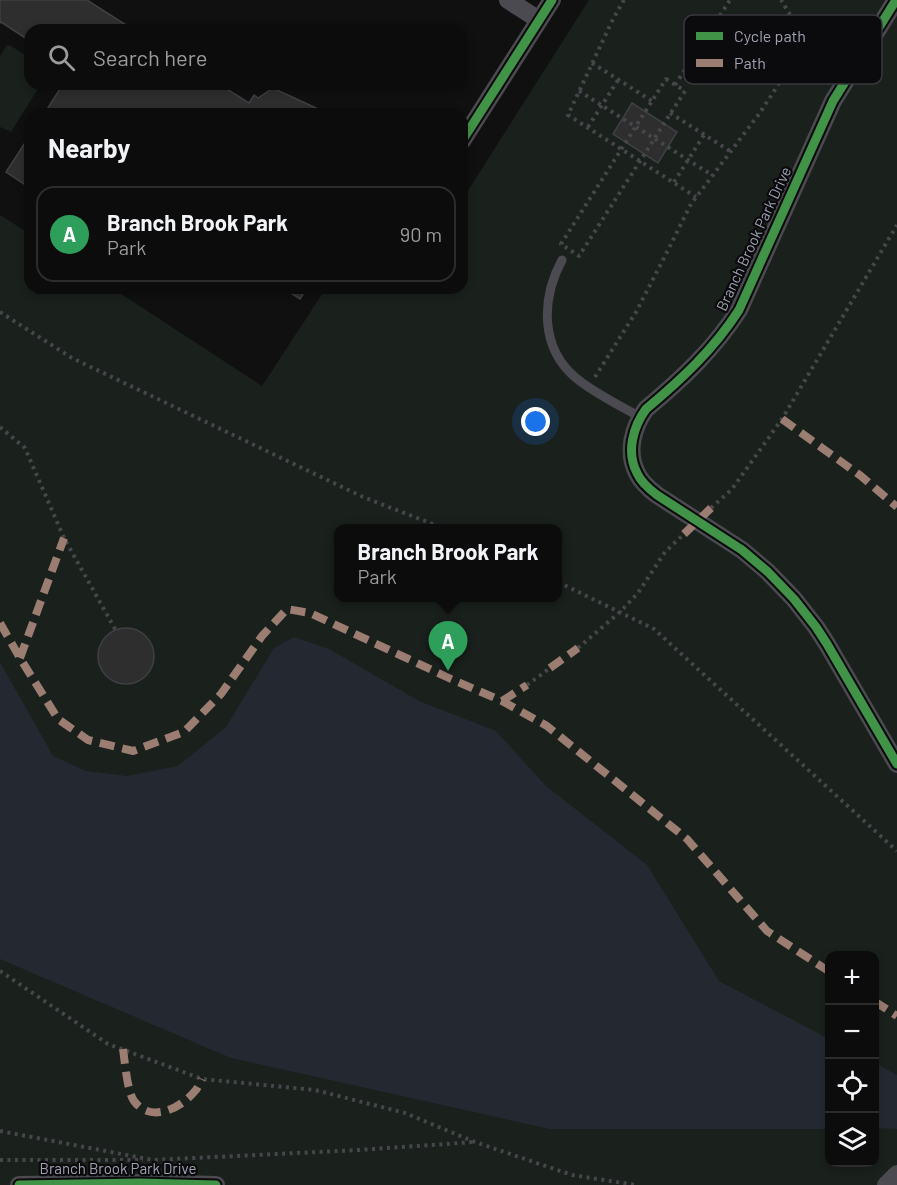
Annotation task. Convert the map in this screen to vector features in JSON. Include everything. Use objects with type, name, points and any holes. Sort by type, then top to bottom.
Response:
[{"type":"street","points":[[508,0],[539,20]]},
{"type":"street","points":[[468,132],[552,0]]},
{"type":"street","name":"Branch Brook Park Drive","points":[[882,22],[896,0]]},
{"type":"street","name":"Branch Brook Park Drive","points":[[640,417],[703,357],[739,310],[833,101],[844,84]]},
{"type":"street","points":[[640,417],[634,429],[632,448],[634,465],[641,480],[657,495],[742,550],[768,572],[794,599],[827,644],[897,764]]},
{"type":"street","points":[[886,1185],[897,1174]]},
{"type":"street","name":"Branch Brook Park Drive","points":[[20,1185],[131,1183],[216,1185]]},
{"type":"lane","points":[[562,260],[547,302],[548,327],[553,348],[562,364],[575,377],[640,417]]},
{"type":"path","points":[[624,0],[568,115],[696,197]]},
{"type":"path","points":[[720,15],[730,0]]},
{"type":"path","points":[[781,0],[790,15]]},
{"type":"path","points":[[592,63],[652,101]]},
{"type":"path","points":[[675,85],[684,71]]},
{"type":"path","points":[[588,127],[619,80]]},
{"type":"path","points":[[666,80],[675,85],[685,91],[579,256],[561,244],[666,80]]},
{"type":"path","points":[[599,371],[636,312],[696,197],[779,84]]},
{"type":"path","points":[[579,91],[711,175]]},
{"type":"path","points":[[670,113],[730,151]]},
{"type":"path","points":[[674,182],[704,135]]},
{"type":"path","points":[[711,508],[732,489],[782,419],[897,225]]},
{"type":"path","points":[[0,312],[72,358],[363,496],[432,524]]},
{"type":"path","points":[[0,427],[25,448],[64,538],[116,629]]},
{"type":"path","points":[[578,648],[620,612],[638,593],[665,552],[684,534]]},
{"type":"path","points":[[562,584],[654,629],[897,851]]},
{"type":"path","points":[[527,685],[550,668]]},
{"type":"path","points":[[0,971],[108,1044],[202,1079],[315,1090],[405,1113],[475,1142],[572,1175],[636,1185]]},
{"type":"path","points":[[0,1131],[153,1160]]},
{"type":"path","points":[[0,1160],[153,1160],[475,1142]]},
{"type":"shaded area","points":[[589,0],[897,0],[897,1185],[0,1185],[0,215],[24,230],[24,294],[121,294],[262,386],[322,294],[468,294],[468,191]]},
{"type":"shaded area","points":[[7,45],[24,54],[24,90],[37,90],[11,132],[0,127],[0,56]]},
{"type":"shaded area","points":[[294,637],[329,649],[419,701],[496,731],[546,786],[647,865],[719,981],[825,1037],[825,1129],[550,1129],[231,1058],[0,959],[0,662],[53,756],[86,771],[127,776],[178,766],[226,727],[274,648]]},
{"type":"shaded area","points":[[879,1065],[897,1075],[897,1129],[879,1128]]},
{"type":"building","points":[[0,0],[87,0],[125,24],[24,24],[24,37],[0,23]]},
{"type":"building","points":[[59,90],[228,90],[249,103],[254,95],[258,98],[270,90],[277,90],[316,108],[48,108]]},
{"type":"building","points":[[632,103],[677,132],[658,163],[613,134]]},
{"type":"building","points":[[24,144],[24,184],[6,172]]},
{"type":"building","points":[[292,294],[303,294],[300,299]]},
{"type":"building","points":[[121,628],[131,628],[146,636],[152,645],[154,656],[152,667],[146,676],[131,684],[121,684],[110,679],[103,672],[98,661],[98,651],[103,640],[110,633]]},
{"type":"marked path","points":[[782,419],[861,476],[897,507]]},
{"type":"marked path","points":[[684,534],[711,508]]},
{"type":"marked path","points":[[20,658],[64,538]]},
{"type":"marked path","points":[[0,623],[58,719],[88,740],[133,751],[184,732],[221,694],[262,636],[287,609],[310,613],[502,701],[547,726],[687,839],[767,931],[825,969]]},
{"type":"marked path","points":[[550,668],[578,648]]},
{"type":"marked path","points":[[502,701],[527,685]]},
{"type":"marked path","points":[[879,1004],[897,1016]]},
{"type":"marked path","points":[[123,1049],[128,1084],[134,1101],[149,1112],[174,1108],[196,1090],[202,1079]]},
{"type":"cycle path","points":[[468,132],[552,0]]},
{"type":"cycle path","points":[[882,22],[896,0]]},
{"type":"cycle path","points":[[844,84],[833,101],[739,310],[697,363],[646,409],[632,440],[632,457],[637,473],[648,488],[742,550],[768,572],[794,599],[827,644],[897,764]]},
{"type":"cycle path","points":[[19,1185],[140,1183],[216,1185]]},
{"type":"place","name":"Branch Brook Park","points":[[448,671]]}]
